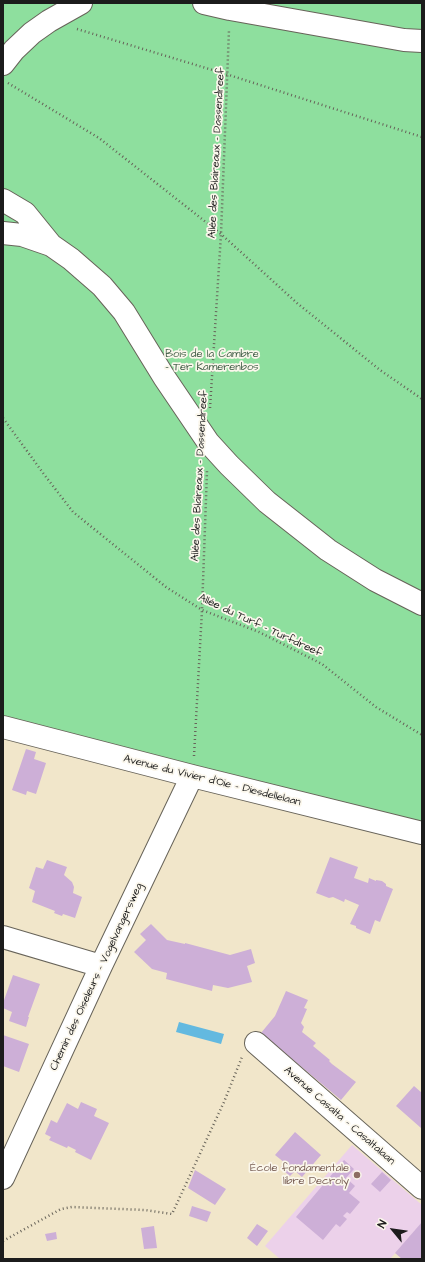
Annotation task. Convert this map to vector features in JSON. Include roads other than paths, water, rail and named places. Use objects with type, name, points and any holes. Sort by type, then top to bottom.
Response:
[{"type":"street","points":[[3,64],[27,37],[49,21],[81,3]]},
{"type":"street","points":[[204,3],[404,40],[422,41]]},
{"type":"street","points":[[3,200],[25,213],[52,245],[71,259],[102,286],[124,312],[179,401],[208,442],[267,502],[328,550],[375,580],[422,604]]},
{"type":"street","points":[[3,233],[22,235],[52,245]]},
{"type":"street","name":"Avenue du Vivier d'Oie - Diesdellelaan","points":[[3,727],[192,776],[422,832]]},
{"type":"street","name":"Chemin des Oiseleurs - Vogelvangersweg","points":[[3,1178],[101,966],[192,776]]},
{"type":"street","points":[[3,936],[101,966]]},
{"type":"street","name":"Avenue Casalta - Casaltalaan","points":[[256,1043],[422,1188]]},
{"type":"water","points":[[179,1022],[224,1034],[221,1044],[176,1032]]},
{"type":"place","name":"École fondamentale libre Decroly","points":[[357,1175]]},
{"type":"park label","name":"Bois de la Cambre - Ter Kamerenbos","points":[[212,361]]}]
